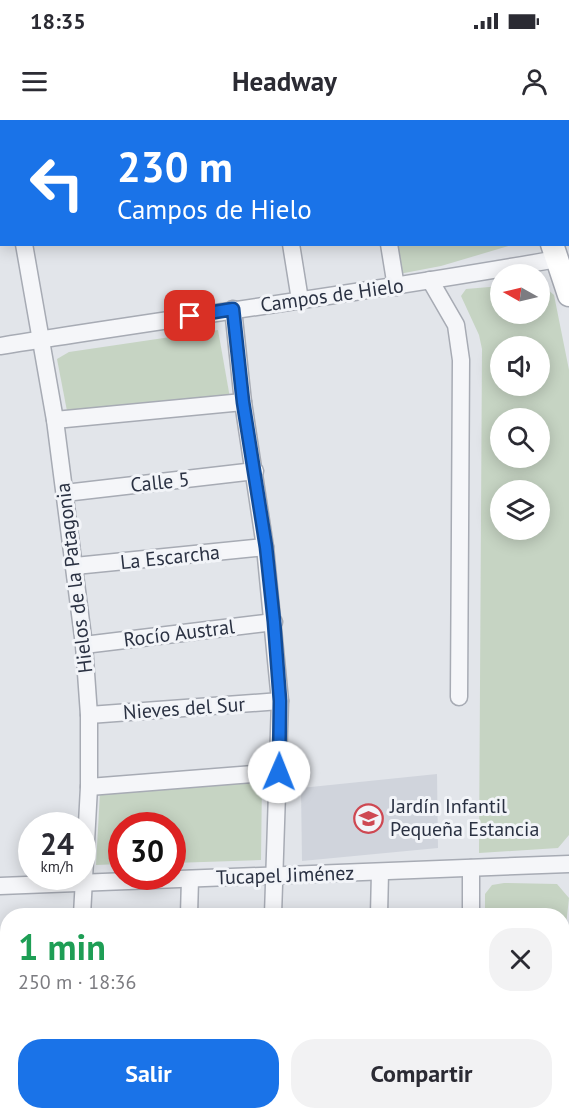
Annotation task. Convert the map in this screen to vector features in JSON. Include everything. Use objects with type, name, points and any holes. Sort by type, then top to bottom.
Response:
[{"type":"main road","points":[[559,253],[569,295]]},
{"type":"street","name":"Hielos de la Patagonia","points":[[24,246],[55,420],[84,645],[89,715],[88,812]]},
{"type":"street","points":[[291,246],[300,300]]},
{"type":"street","points":[[389,246],[396,286]]},
{"type":"street","name":"Campos de Hielo","points":[[0,346],[396,286],[559,253]]},
{"type":"street","points":[[430,280],[456,325],[461,360],[459,697]]},
{"type":"street","points":[[233,309],[243,402],[266,547],[280,701],[273,908]]},
{"type":"street","points":[[55,420],[243,402]]},
{"type":"street","name":"Calle 5","points":[[65,493],[255,471]]},
{"type":"street","name":"La Escarcha","points":[[75,566],[266,547]]},
{"type":"street","name":"Rocío Austral","points":[[84,645],[274,622]]},
{"type":"street","name":"Nieves del Sur","points":[[89,715],[280,701]]},
{"type":"street","points":[[89,787],[279,772]]},
{"type":"street","name":"Tucapel Jiménez","points":[[96,883],[569,864]]},
{"type":"street","points":[[471,868],[471,908]]},
{"type":"street","points":[[379,908],[380,872]]},
{"type":"street","points":[[189,908],[190,879]]},
{"type":"street","name":"Tucapel Jiménez","points":[[0,886],[18,885]]},
{"type":"street","name":"Hielos de la Patagonia","points":[[82,908],[84,890]]},
{"type":"shaded area","name":"Jardín Infantil Pequeña Estancia","points":[[437,774],[438,848],[302,861],[301,788]]},
{"type":"green space","points":[[391,246],[509,246],[441,266],[399,274]]},
{"type":"green space","points":[[490,287],[490,324],[550,324],[550,292],[554,295],[569,370],[569,835],[558,848],[479,853],[482,349],[479,335],[461,296],[466,289]]},
{"type":"green space","points":[[218,330],[230,398],[67,411],[57,359],[69,352]]},
{"type":"green space","points":[[262,780],[261,860],[186,863],[186,812],[108,812],[108,865],[96,865],[100,792]]},
{"type":"green space","points":[[504,883],[557,884],[569,898],[568,908],[485,908],[485,894],[492,885]]},
{"type":"place","name":"Jardín Infantil Pequeña Estancia","points":[[369,818]]},
{"type":"route","points":[[190,316],[233,309],[243,402],[266,547],[274,622],[280,701],[279,772]]}]
